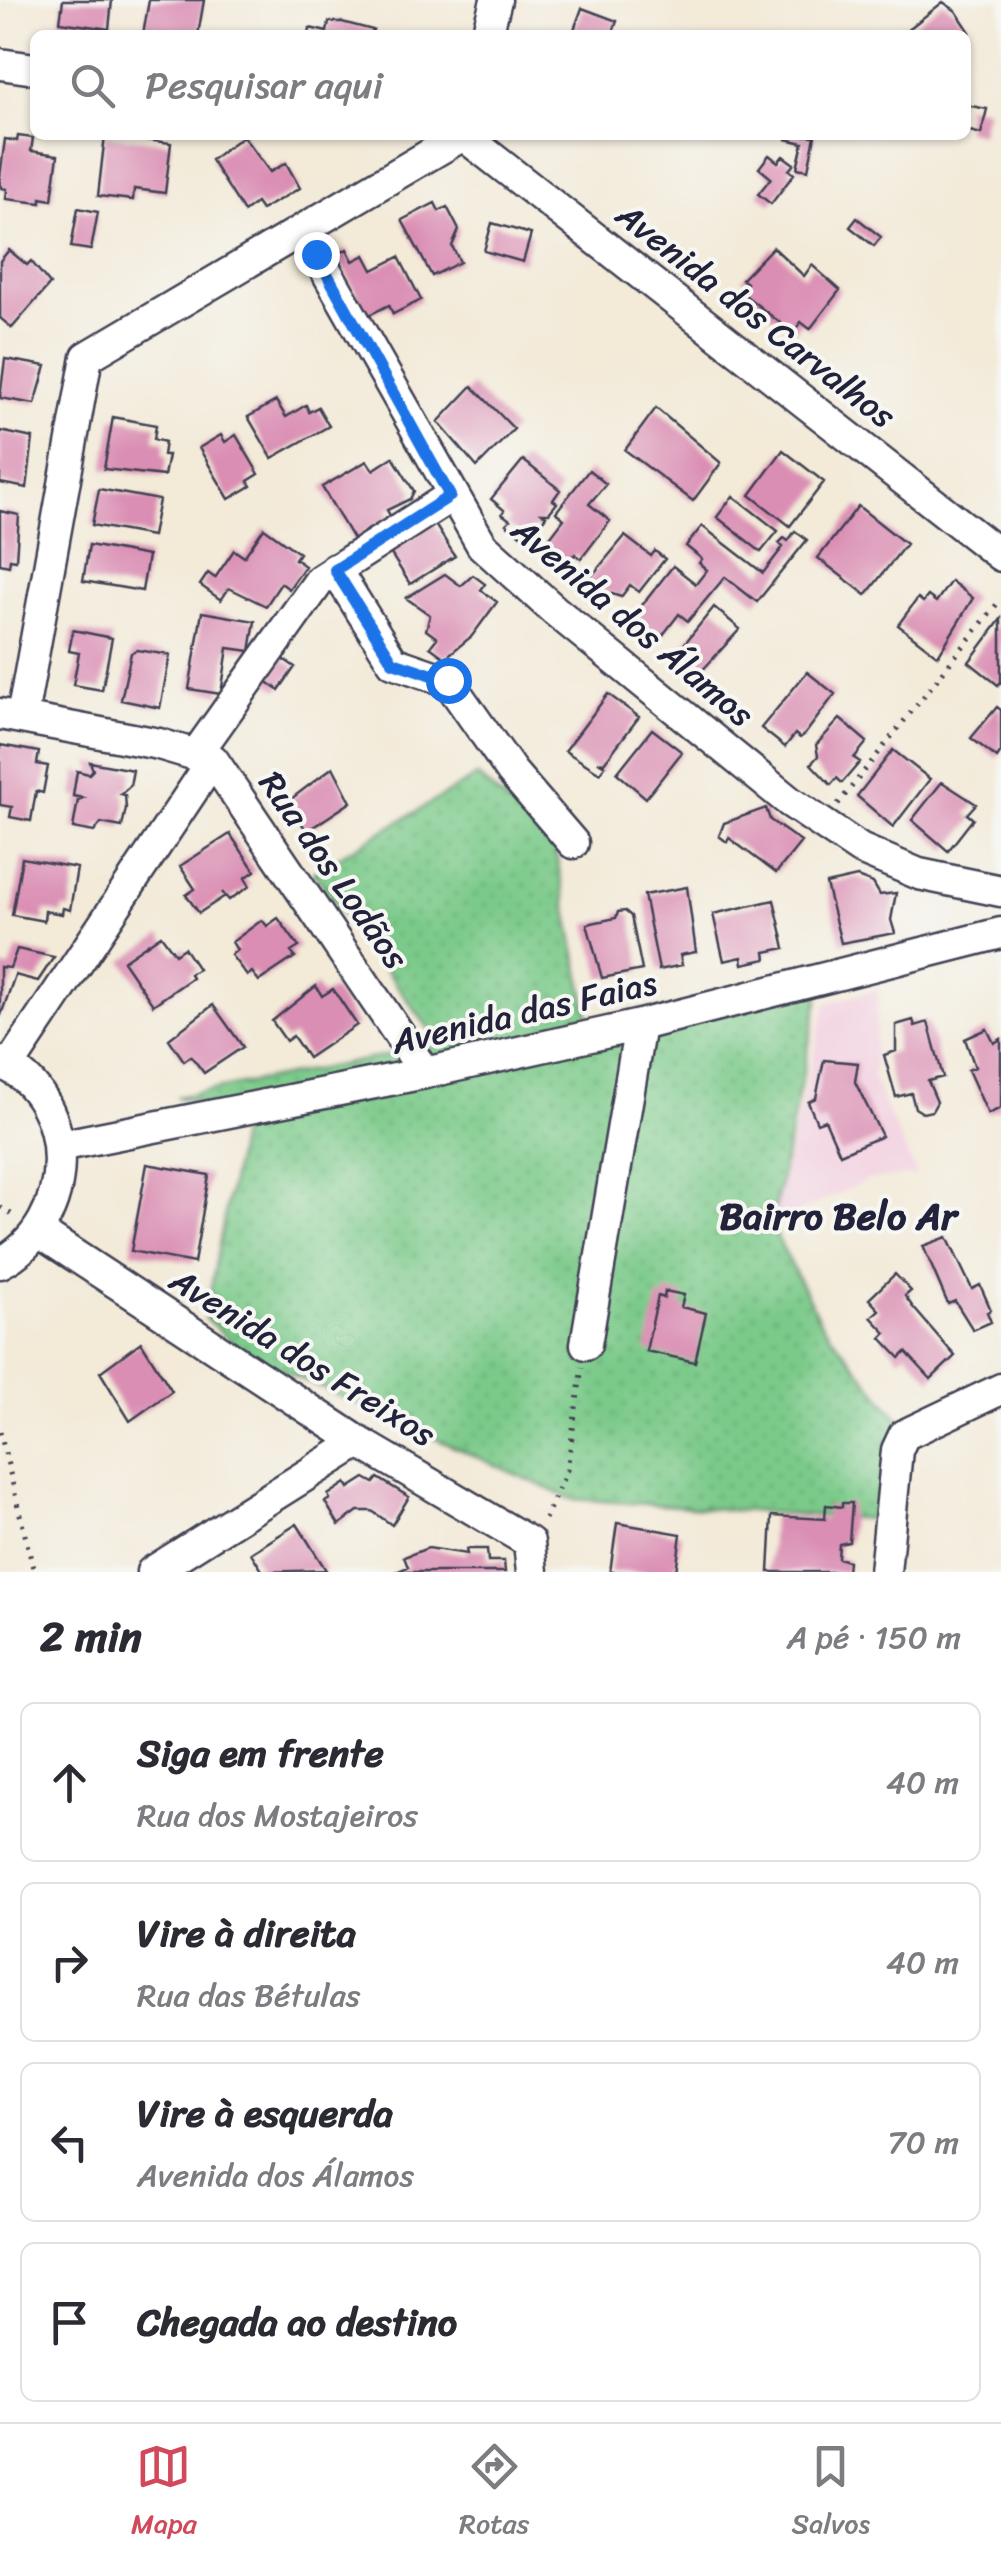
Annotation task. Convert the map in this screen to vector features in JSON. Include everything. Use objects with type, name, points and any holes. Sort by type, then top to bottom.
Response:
[{"type":"street","points":[[488,30],[496,0]]},
{"type":"street","points":[[0,64],[30,68]]},
{"type":"street","points":[[205,756],[11,715],[87,357],[455,140]]},
{"type":"street","name":"Avenida dos Carvalhos","points":[[469,140],[1001,556]]},
{"type":"street","name":"Avenida dos Álamos","points":[[304,230],[450,496],[482,545],[554,610],[822,824],[860,849],[919,874],[1001,890]]},
{"type":"street","points":[[0,1264],[39,1232],[60,1178],[60,1146],[50,1116],[34,1090],[4,1064],[320,580],[450,496]]},
{"type":"street","points":[[335,570],[393,662],[448,680],[512,772],[573,843]]},
{"type":"street","name":"Rua dos Lodãos","points":[[205,756],[425,1074]]},
{"type":"street","name":"Avenida das Faias","points":[[60,1146],[425,1074],[640,1025],[1001,932]]},
{"type":"street","points":[[586,1344],[640,1025]]},
{"type":"street","name":"Avenida dos Freixos","points":[[39,1232],[531,1557]]},
{"type":"street","points":[[885,1572],[897,1450],[904,1434],[1001,1389]]},
{"type":"street","points":[[152,1572],[359,1442]]},
{"type":"path","points":[[822,824],[1001,599]]},
{"type":"path","points":[[531,1557],[566,1470],[586,1344]]},
{"type":"path","points":[[0,1432],[34,1572]]},
{"type":"shaded area","points":[[878,989],[873,1079],[917,1175],[868,1180],[771,1225],[826,1003]]},
{"type":"green space","points":[[477,776],[554,844],[589,1019],[820,992],[771,1225],[821,1323],[913,1436],[868,1519],[571,1499],[245,1354],[205,1318],[244,1113],[176,1097],[441,1045],[313,872]]},
{"type":"building","points":[[63,0],[112,0],[109,29],[60,22]]},
{"type":"building","points":[[149,0],[204,0],[199,30],[144,30]]},
{"type":"building","points":[[943,2],[956,11],[969,30],[907,30]]},
{"type":"building","points":[[582,8],[617,21],[614,30],[574,30]]},
{"type":"building","points":[[329,22],[342,22],[373,30],[327,30]]},
{"type":"building","points":[[971,106],[987,109],[981,134],[971,131]]},
{"type":"building","points":[[18,136],[30,138],[31,151],[58,155],[52,200],[41,198],[41,203],[6,199],[7,189],[1,188],[0,177],[5,139],[17,141]]},
{"type":"building","points":[[104,140],[171,143],[165,193],[134,189],[133,200],[98,196]]},
{"type":"building","points":[[238,140],[246,140],[270,172],[286,163],[300,188],[261,210],[256,203],[244,212],[211,160]]},
{"type":"building","points":[[790,140],[814,140],[808,170],[797,168],[803,143]]},
{"type":"building","points":[[769,155],[778,162],[783,156],[794,164],[789,170],[794,174],[771,204],[758,194],[771,178],[759,168]]},
{"type":"building","points":[[435,203],[439,211],[447,207],[459,230],[452,246],[460,262],[432,276],[402,220]]},
{"type":"building","points":[[78,208],[98,212],[91,250],[71,247]]},
{"type":"building","points":[[857,218],[881,237],[874,246],[850,227]]},
{"type":"building","points":[[492,223],[531,234],[523,262],[484,251]]},
{"type":"building","points":[[773,247],[804,276],[812,265],[840,290],[810,329],[801,322],[793,333],[741,292],[747,283],[742,279]]},
{"type":"building","points":[[347,249],[353,261],[365,255],[373,270],[399,257],[421,300],[393,314],[389,305],[367,316],[337,255]]},
{"type":"building","points":[[9,250],[27,265],[31,261],[50,284],[12,328],[0,318],[0,261]]},
{"type":"building","points":[[5,359],[46,366],[35,404],[0,398]]},
{"type":"building","points":[[472,386],[514,429],[477,467],[438,422]]},
{"type":"building","points":[[276,401],[286,417],[306,405],[309,412],[318,407],[329,426],[272,458],[248,417]]},
{"type":"building","points":[[656,408],[721,463],[693,501],[625,450]]},
{"type":"building","points":[[113,417],[156,425],[154,439],[165,442],[163,455],[168,455],[164,476],[104,469]]},
{"type":"building","points":[[0,431],[33,438],[27,488],[0,483]]},
{"type":"building","points":[[221,435],[225,442],[236,435],[259,474],[248,481],[251,486],[229,499],[199,448]]},
{"type":"building","points":[[783,450],[824,482],[790,526],[750,495]]},
{"type":"building","points":[[393,457],[414,491],[410,499],[387,510],[394,523],[381,531],[377,525],[364,532],[357,546],[322,487],[367,461],[373,470]]},
{"type":"building","points":[[523,460],[560,490],[553,500],[557,503],[549,513],[542,513],[546,516],[527,540],[506,524],[510,520],[502,514],[504,510],[491,499]]},
{"type":"building","points":[[589,470],[606,484],[589,504],[610,521],[581,559],[575,554],[565,568],[541,549],[564,519],[556,512]]},
{"type":"building","points":[[99,489],[159,500],[152,536],[92,525]]},
{"type":"building","points":[[733,496],[778,531],[761,552],[717,517]]},
{"type":"building","points":[[858,506],[906,544],[866,595],[818,558]]},
{"type":"building","points":[[0,511],[19,515],[16,560],[10,559],[9,566],[0,564]]},
{"type":"building","points":[[434,523],[455,556],[410,584],[389,551]]},
{"type":"building","points":[[702,526],[763,573],[783,547],[779,543],[784,538],[788,541],[795,531],[807,540],[757,602],[725,577],[688,621],[679,614],[656,644],[633,625],[640,617],[636,613],[673,566],[696,584],[707,570],[699,563],[702,559],[686,546]]},
{"type":"building","points":[[264,528],[299,553],[295,559],[305,566],[289,589],[281,583],[266,606],[229,588],[221,600],[200,585],[208,573],[215,578],[234,550],[244,557]]},
{"type":"building","points":[[625,536],[651,556],[655,551],[665,559],[639,592],[630,585],[621,597],[606,592],[601,597],[585,584]]},
{"type":"building","points":[[89,545],[148,556],[142,591],[83,581]]},
{"type":"building","points":[[445,574],[461,586],[473,575],[485,584],[481,590],[497,602],[472,636],[445,658],[430,647],[437,638],[426,630],[430,615],[406,598]]},
{"type":"building","points":[[951,581],[973,598],[938,656],[898,625],[918,598],[923,602],[928,596],[936,602]]},
{"type":"building","points":[[714,607],[740,629],[699,674],[673,658]]},
{"type":"building","points":[[202,612],[255,621],[250,651],[228,648],[221,694],[189,689]]},
{"type":"building","points":[[1001,619],[1001,682],[998,685],[969,662]]},
{"type":"building","points":[[73,630],[112,638],[102,690],[73,685],[79,653],[69,651]]},
{"type":"building","points":[[137,650],[170,655],[160,708],[121,700],[131,653]]},
{"type":"building","points":[[279,656],[295,667],[279,690],[263,679]]},
{"type":"building","points":[[807,672],[835,694],[805,734],[800,738],[795,734],[785,747],[761,728]]},
{"type":"building","points":[[608,694],[639,717],[604,763],[598,762],[605,766],[600,773],[565,751]]},
{"type":"building","points":[[997,707],[1001,710],[1001,752],[997,758],[971,738]]},
{"type":"building","points":[[840,719],[867,742],[854,758],[860,762],[842,783],[837,778],[831,785],[811,764],[818,756],[816,745]]},
{"type":"building","points":[[652,729],[682,752],[646,798],[617,773]]},
{"type":"building","points":[[0,745],[39,752],[37,764],[48,766],[43,793],[36,791],[31,821],[10,817],[12,807],[0,805]]},
{"type":"building","points":[[893,750],[930,779],[893,827],[857,796]]},
{"type":"building","points":[[90,762],[133,770],[130,786],[121,794],[125,795],[126,808],[122,827],[101,823],[94,832],[73,828],[78,800],[83,798],[73,796],[77,771],[89,774],[93,770]]},
{"type":"building","points":[[333,767],[351,802],[307,831],[287,802]]},
{"type":"building","points":[[942,782],[976,804],[967,814],[973,819],[948,851],[912,820]]},
{"type":"building","points":[[766,808],[770,820],[801,842],[776,873],[729,838],[727,842],[719,836],[724,823]]},
{"type":"building","points":[[230,834],[255,871],[245,878],[250,886],[229,900],[222,892],[225,896],[199,913],[186,895],[195,889],[180,866]]},
{"type":"building","points":[[22,858],[77,868],[70,910],[63,908],[62,914],[45,911],[44,921],[12,915]]},
{"type":"building","points":[[857,877],[873,883],[880,895],[896,893],[891,920],[895,933],[841,943],[826,884]]},
{"type":"building","points":[[687,887],[696,952],[680,955],[682,965],[659,970],[644,895]]},
{"type":"building","points":[[774,900],[785,948],[765,952],[766,959],[743,964],[742,957],[724,961],[713,914]]},
{"type":"building","points":[[625,911],[631,916],[642,970],[602,978],[587,924],[616,918],[618,912]]},
{"type":"building","points":[[278,918],[299,947],[291,952],[295,957],[259,981],[252,972],[247,976],[231,955],[237,950],[232,942],[262,920],[267,926]]},
{"type":"building","points":[[161,935],[175,954],[184,948],[198,969],[190,974],[192,978],[153,1005],[123,961]]},
{"type":"building","points":[[17,949],[54,957],[38,981],[15,975],[0,1018],[0,967],[10,968]]},
{"type":"building","points":[[316,986],[322,996],[333,989],[357,1025],[308,1058],[293,1036],[286,1041],[272,1021]]},
{"type":"building","points":[[213,1005],[243,1047],[204,1073],[191,1056],[184,1061],[169,1039]]},
{"type":"building","points":[[913,1020],[915,1026],[928,1022],[943,1077],[928,1081],[937,1102],[932,1111],[923,1113],[915,1108],[911,1093],[896,1097],[884,1055],[896,1051],[896,1025]]},
{"type":"building","points":[[987,1029],[994,1043],[1001,1039],[1001,1108],[988,1114],[968,1070],[975,1067],[965,1039]]},
{"type":"building","points":[[824,1060],[858,1063],[855,1082],[882,1136],[840,1154],[825,1120],[817,1123],[808,1102],[816,1098]]},
{"type":"building","points":[[147,1164],[209,1175],[194,1263],[131,1251]]},
{"type":"building","points":[[947,1237],[972,1289],[980,1285],[991,1310],[987,1312],[991,1322],[973,1330],[955,1301],[948,1304],[923,1246]]},
{"type":"building","points":[[895,1274],[911,1291],[905,1296],[912,1306],[955,1356],[931,1379],[906,1352],[900,1358],[881,1338],[886,1333],[871,1317],[879,1310],[869,1299]]},
{"type":"building","points":[[665,1291],[684,1295],[681,1307],[706,1313],[695,1362],[646,1351],[658,1296],[664,1298]]},
{"type":"building","points":[[141,1342],[172,1391],[130,1421],[100,1372]]},
{"type":"building","points":[[365,1478],[374,1483],[378,1478],[409,1497],[392,1525],[372,1511],[358,1511],[339,1525],[325,1502],[330,1499],[328,1495],[346,1483],[349,1488]]},
{"type":"building","points":[[842,1503],[852,1503],[849,1542],[839,1544],[838,1558],[848,1561],[847,1572],[769,1572],[772,1516],[825,1519],[826,1505],[842,1507]]},
{"type":"building","points":[[617,1523],[681,1534],[676,1572],[610,1572]]},
{"type":"building","points":[[297,1524],[326,1570],[263,1572],[251,1553]]},
{"type":"building","points":[[428,1548],[467,1554],[466,1549],[487,1549],[488,1561],[504,1561],[505,1572],[396,1572],[408,1567],[404,1557]]},
{"type":"district","name":"Bairro Belo Ar","points":[[838,1216]]},
{"type":"route","points":[[316,254],[450,496],[335,570],[393,662],[448,680]]}]
